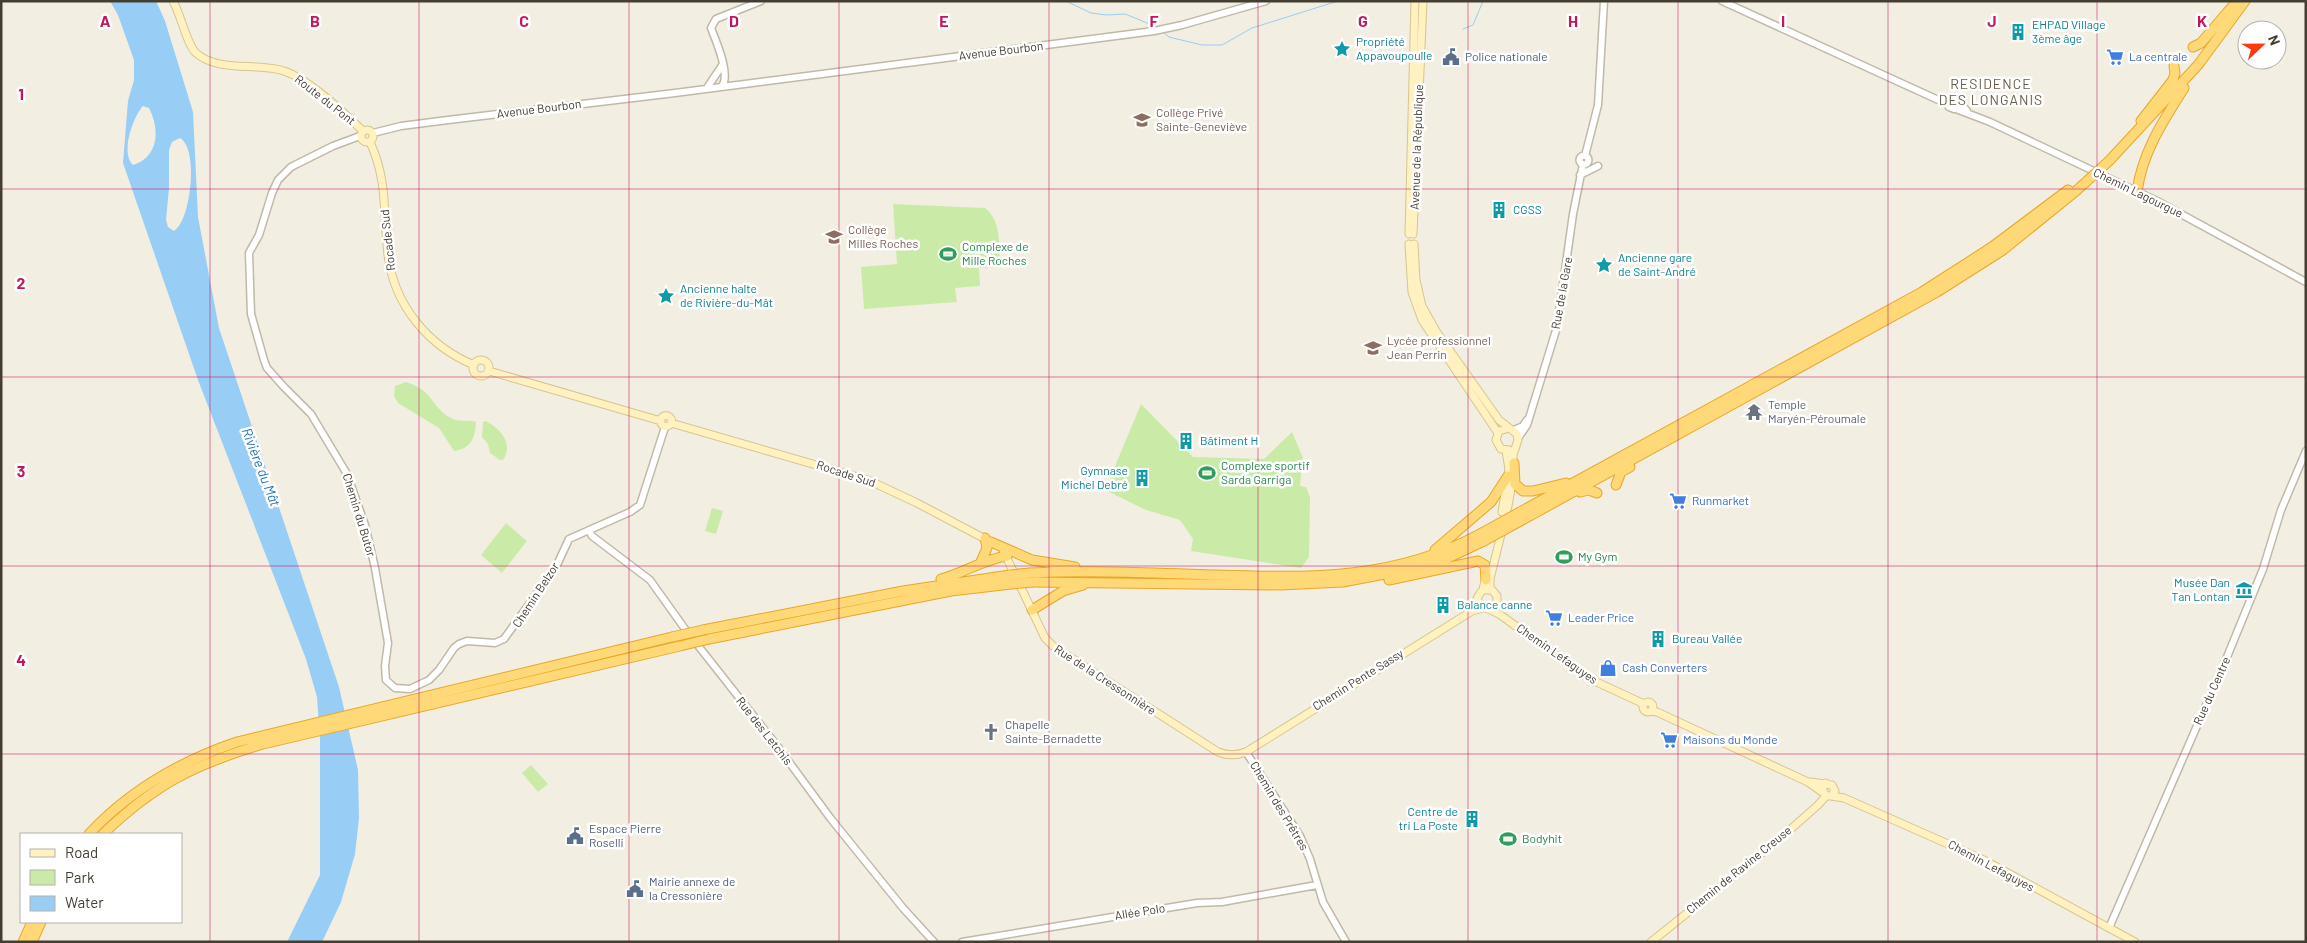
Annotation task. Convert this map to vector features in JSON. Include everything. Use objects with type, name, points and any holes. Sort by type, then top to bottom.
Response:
[{"type":"highway","points":[[2192,47],[2201,43],[2237,1]]},
{"type":"highway","points":[[2106,159],[2197,56],[2237,1]]},
{"type":"highway","points":[[2137,192],[2139,174],[2154,137],[2198,65],[2245,1]]},
{"type":"highway","points":[[1541,510],[1914,305],[2004,250],[2106,159],[2198,65]]},
{"type":"highway","points":[[2141,121],[2173,80],[2174,66]]},
{"type":"highway","points":[[1282,584],[1343,582],[1384,576],[1433,563],[1522,516],[1620,457],[1922,292],[1992,248],[2074,189]]},
{"type":"highway","points":[[1616,485],[1621,472],[1696,429],[1713,414]]},
{"type":"highway","points":[[1514,463],[1517,487],[1523,491],[1533,491],[1567,482],[1620,457]]},
{"type":"highway","points":[[1422,559],[1445,543],[1491,502],[1508,476]]},
{"type":"highway","points":[[1522,516],[1541,510],[1584,490],[1592,490],[1597,493]]},
{"type":"highway","points":[[387,710],[709,639],[960,590],[1030,573],[1312,577],[1383,569],[1422,559],[1482,538]]},
{"type":"highway","points":[[979,565],[984,558],[988,540],[1032,560],[1047,564],[1140,574]]},
{"type":"highway","points":[[90,833],[123,802],[168,772],[210,752],[387,710],[672,637],[942,579],[1007,556]]},
{"type":"highway","points":[[836,603],[970,579],[1010,579],[1033,582],[1282,584],[1342,587],[1388,580],[1478,561],[1485,565],[1486,580]]},
{"type":"highway","points":[[1034,614],[1042,604],[1063,591],[1093,582]]},
{"type":"highway","points":[[104,833],[140,800],[183,774],[261,740]]},
{"type":"highway","points":[[24,942],[32,923]]},
{"type":"highway","points":[[33,942],[41,923]]},
{"type":"main road","name":"Route du Pont","points":[[173,1],[191,47],[200,56],[214,63],[261,66],[282,70],[298,76],[362,134]]},
{"type":"main road","name":"Avenue de la République","points":[[1411,234],[1416,1]]},
{"type":"main road","name":"Avenue de la République","points":[[1411,234],[1423,1]]},
{"type":"main road","points":[[368,129],[373,133],[373,139],[370,142],[364,142],[362,134],[368,129]]},
{"type":"main road","name":"Rocade Sud","points":[[370,142],[380,167],[388,254],[398,292],[414,319],[431,339],[447,351],[474,365]]},
{"type":"main road","points":[[1411,234],[1417,239],[1411,244]]},
{"type":"main road","points":[[1411,244],[1417,290],[1427,317],[1494,413],[1518,438],[1510,498],[1487,590]]},
{"type":"main road","points":[[1411,244],[1412,292],[1422,320],[1498,433]]},
{"type":"main road","points":[[479,360],[484,361],[488,364],[488,371],[485,375],[479,376],[474,373],[474,365],[479,360]]},
{"type":"main road","name":"Rocade Sud","points":[[488,371],[666,424],[868,480],[988,540],[1007,556]]},
{"type":"main road","points":[[1487,590],[1486,580],[1508,476],[1506,451],[1498,445],[1496,438],[1498,433],[1504,428],[1511,429]]},
{"type":"main road","points":[[1506,451],[1516,446]]},
{"type":"main road","name":"Rue de la Cressonnière","points":[[1007,556],[1045,638],[1053,646],[1218,752],[1234,756],[1246,752]]},
{"type":"main road","points":[[1478,601],[1489,607],[1497,596],[1487,590]]},
{"type":"main road","name":"Chemin Pente Sassy","points":[[1472,611],[1479,595],[1487,590]]},
{"type":"main road","name":"Chemin Lefaguyes","points":[[1489,607],[1588,678],[1644,704],[1649,702],[1654,710],[1808,782],[1826,795],[1844,798],[1984,860],[2135,942]]},
{"type":"main road","name":"Chemin Pente Sassy","points":[[1246,752],[1472,611],[1489,607]]},
{"type":"main road","name":"Chemin Lefaguyes","points":[[1808,782],[1826,784]]},
{"type":"main road","points":[[1829,783],[1834,787],[1833,794],[1826,795],[1823,786],[1829,783]]},
{"type":"main road","name":"Chemin Lefaguyes","points":[[1834,787],[1844,798]]},
{"type":"main road","name":"Chemin de Ravine Creuse","points":[[1650,942],[1783,836],[1818,805],[1826,795]]},
{"type":"street","points":[[720,80],[723,64],[711,24],[716,19],[761,1]]},
{"type":"street","name":"Avenue Bourbon","points":[[373,133],[401,126],[706,89],[720,80],[732,85],[1160,30],[1266,1]]},
{"type":"street","name":"Rue de la Gare","points":[[1518,438],[1525,430],[1556,327],[1580,175],[1583,164],[1588,162],[1588,158],[1585,156],[1598,105],[1604,1]]},
{"type":"street","points":[[1722,1],[1937,98],[1948,101],[1955,97],[1959,102],[1956,108]]},
{"type":"street","name":"Chemin Lagourgue","points":[[1948,101],[1950,108],[1967,111],[2137,192],[2306,282]]},
{"type":"street","name":"Chemin Lagourgue","points":[[1959,102],[1967,111]]},
{"type":"street","name":"Chemin du Butor","points":[[362,134],[333,146],[292,167],[278,180],[259,235],[249,253],[251,314],[267,368],[311,414],[347,474],[365,525],[375,568],[387,636],[386,680]]},
{"type":"street","points":[[1580,175],[1598,166]]},
{"type":"street","points":[[1511,429],[1523,426],[1528,419]]},
{"type":"street","name":"Chemin Belzor","points":[[386,680],[395,688],[410,689],[429,680],[459,644],[467,640],[495,643],[504,640],[556,568],[569,540],[630,512],[640,505],[666,424]]},
{"type":"street","name":"Rue du Centre","points":[[2109,928],[2228,657],[2263,569],[2281,510],[2306,451]]},
{"type":"street","name":"Rue des Letchis","points":[[588,530],[592,536],[650,580],[684,629],[778,747],[822,806],[903,908],[933,941]]},
{"type":"street","name":"Chemin des Prêtres","points":[[1246,752],[1300,836],[1310,859],[1324,902],[1346,942]]},
{"type":"street","name":"Allée Polo","points":[[962,942],[1192,904],[1222,902],[1317,885]]},
{"type":"green space","name":"Complexe de Mille Roches","points":[[893,204],[985,208],[990,213],[997,227],[1000,267],[979,268],[980,286],[955,288],[957,302],[864,309],[861,267],[897,264]]},
{"type":"green space","points":[[406,382],[427,394],[438,408],[449,417],[456,420],[476,422],[475,433],[471,442],[464,448],[454,451],[439,428],[398,403],[394,396],[395,386]]},
{"type":"green space","name":"Complexe sportif Sarda Garriga","points":[[1141,404],[1193,457],[1264,459],[1292,432],[1303,458],[1300,486],[1306,487],[1310,497],[1309,557],[1301,568],[1191,551],[1193,539],[1180,520],[1146,510],[1105,490]]},
{"type":"green space","points":[[486,421],[497,428],[504,438],[507,448],[503,460],[490,453],[488,444],[482,437],[483,422]]},
{"type":"green space","points":[[712,508],[723,511],[716,534],[705,531]]},
{"type":"green space","points":[[506,523],[527,541],[502,573],[481,555]]},
{"type":"green space","points":[[531,765],[548,784],[538,792],[522,773]]},
{"type":"water","name":"Rivière du Mât","points":[[110,1],[156,1],[165,21],[193,112],[198,217],[219,328],[339,687],[358,770],[359,818],[355,854],[341,902],[322,942],[287,942],[320,875],[320,739],[317,697],[306,659],[198,380],[123,163],[128,101],[134,80],[134,60],[118,15]],"holes":[[[143,106],[149,108],[153,116],[156,133],[155,141],[148,156],[133,165],[129,159],[128,152],[129,135],[135,118]],[[180,138],[186,144],[189,155],[191,169],[190,185],[185,214],[180,225],[174,231],[168,227],[166,220],[169,188],[169,150],[172,142]]]},
{"type":"waterway","points":[[1066,1],[1091,13],[1107,15],[1125,14],[1157,27]]},
{"type":"waterway","points":[[1162,31],[1169,37],[1202,45],[1222,45],[1252,28],[1338,1]]},
{"type":"waterway","points":[[1463,29],[1473,25],[1483,1]]},
{"type":"place","name":"EHPAD Village 3ème âge","points":[[2018,32]]},
{"type":"place","name":"Propriété Appavoupoulle","points":[[1342,49]]},
{"type":"place","name":"Police nationale","points":[[1451,57]]},
{"type":"place","name":"La centrale","points":[[2115,57]]},
{"type":"place","name":"Collège Privé Sainte-Geneviève","points":[[1142,120]]},
{"type":"place","name":"CGSS","points":[[1499,210]]},
{"type":"place","name":"Collège Milles Roches","points":[[834,237]]},
{"type":"place","name":"Complexe de Mille Roches","points":[[948,254]]},
{"type":"place","name":"Ancienne gare de Saint-André","points":[[1604,265]]},
{"type":"place","name":"Ancienne halte de Rivière-du-Mât","points":[[666,296]]},
{"type":"place","name":"Lycée professionnel Jean Perrin","points":[[1373,348]]},
{"type":"place","name":"Temple Maryén-Péroumale","points":[[1754,412]]},
{"type":"place","name":"Bâtiment H","points":[[1186,441]]},
{"type":"place","name":"Complexe sportif Sarda Garriga","points":[[1207,473]]},
{"type":"place","name":"Gymnase Michel Debré","points":[[1142,478]]},
{"type":"place","name":"Runmarket","points":[[1678,501]]},
{"type":"place","name":"My Gym","points":[[1564,557]]},
{"type":"place","name":"Musée Dan Tan Lontan","points":[[2244,590]]},
{"type":"place","name":"Balance canne","points":[[1443,605]]},
{"type":"place","name":"Leader Price","points":[[1554,618]]},
{"type":"place","name":"Bureau Vallée","points":[[1658,639]]},
{"type":"place","name":"Cash Converters","points":[[1608,668]]},
{"type":"place","name":"Chapelle Sainte-Bernadette","points":[[991,732]]},
{"type":"place","name":"Maisons du Monde","points":[[1669,740]]},
{"type":"place","name":"Centre de tri La Poste","points":[[1472,819]]},
{"type":"place","name":"Espace Pierre Roselli","points":[[575,836]]},
{"type":"place","name":"Bodyhit","points":[[1508,839]]},
{"type":"place","name":"Mairie annexe de la Cressonière","points":[[635,889]]},
{"type":"district","name":"RESIDENCE DES LONGANIS","points":[[1991,92]]}]
